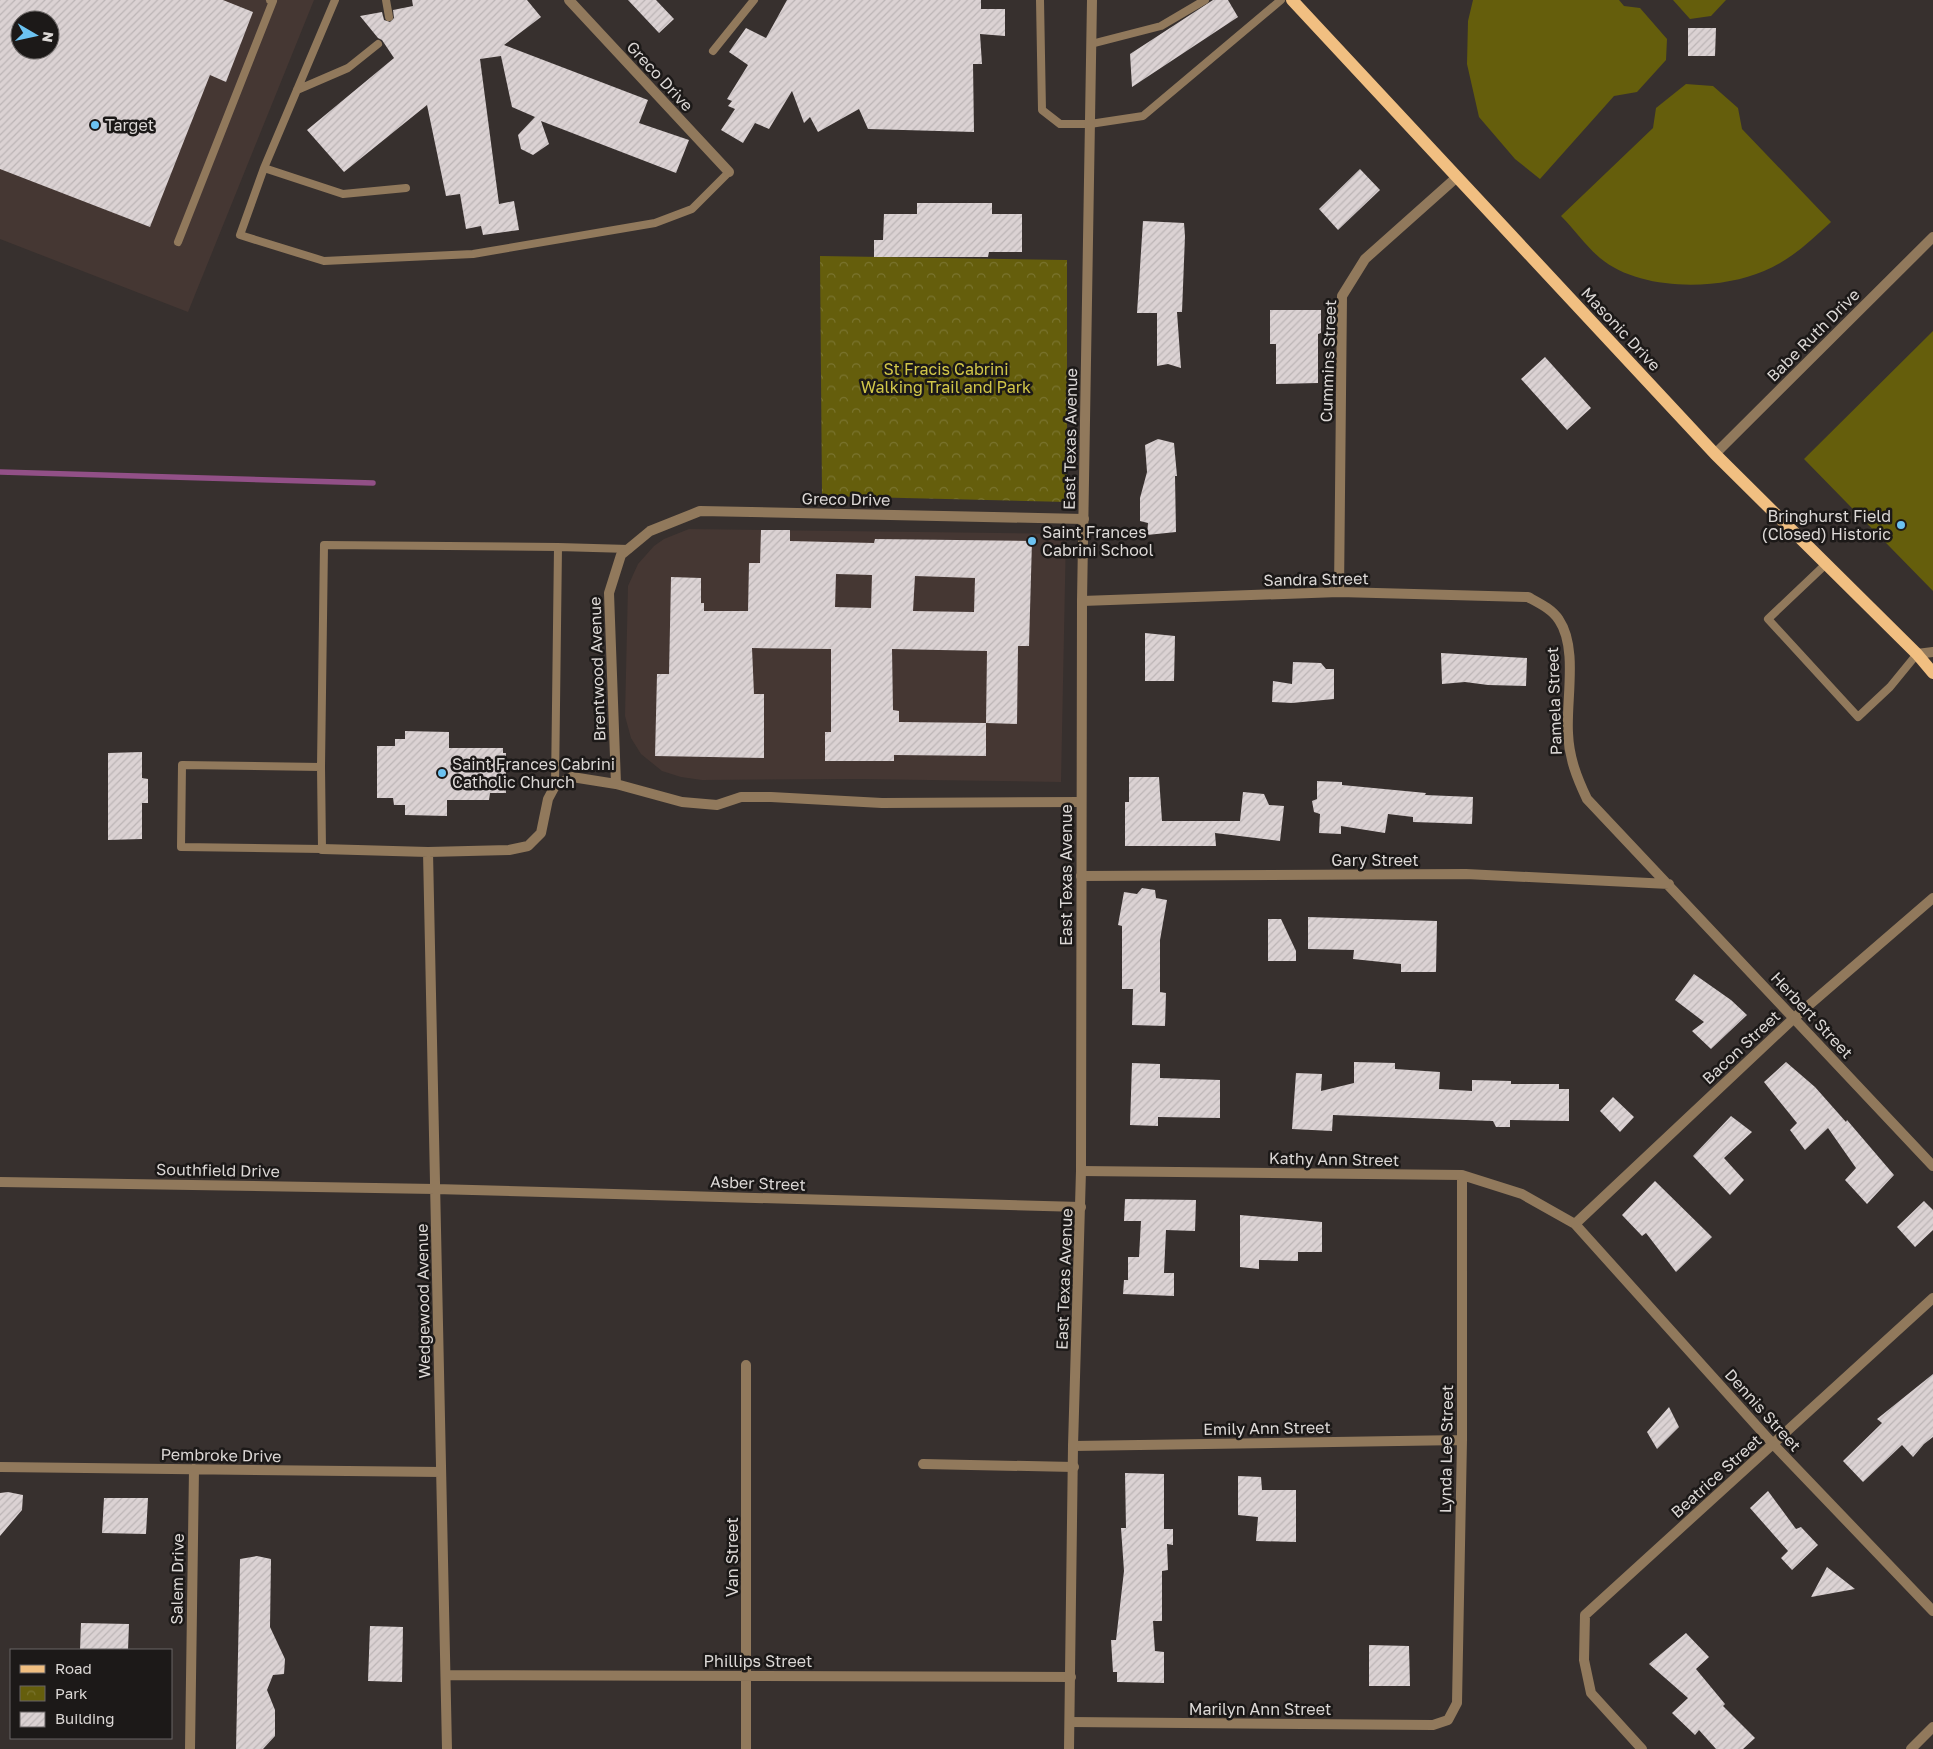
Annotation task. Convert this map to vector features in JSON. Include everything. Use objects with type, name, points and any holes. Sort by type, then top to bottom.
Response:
[{"type":"main road","name":"Masonic Drive","points":[[1292,0],[1715,454],[1917,654],[1933,673]]},
{"type":"street","name":"Greco Drive","points":[[569,0],[729,172]]},
{"type":"street","name":"East Texas Avenue","points":[[1070,1749],[1073,1446],[1082,1171],[1082,601],[1092,0]]},
{"type":"street","name":"Cummins Street","points":[[1339,592],[1342,296],[1365,259],[1457,177]]},
{"type":"street","name":"Babe Ruth Drive","points":[[1715,454],[1933,237]]},
{"type":"street","name":"Greco Drive","points":[[625,552],[650,531],[700,511],[1084,519]]},
{"type":"street","name":"Brentwood Avenue","points":[[616,784],[609,593],[625,552]]},
{"type":"street","name":"Sandra Street","points":[[1082,601],[1339,592],[1528,597],[1547,608]]},
{"type":"street","name":"Pamela Street","points":[[1547,608],[1559,620],[1569,644],[1568,734],[1572,766],[1587,800],[1669,884]]},
{"type":"street","points":[[1917,654],[1933,652]]},
{"type":"street","points":[[322,849],[428,852],[508,850],[528,846],[541,832],[548,799],[555,786],[572,777],[616,784],[682,802],[717,805],[741,797],[882,803],[1082,802]]},
{"type":"street","name":"Wedgewood Avenue","points":[[428,852],[447,1749]]},
{"type":"street","name":"Gary Street","points":[[1081,876],[1466,874],[1669,884]]},
{"type":"street","name":"Herbert Street","points":[[1669,884],[1933,1166]]},
{"type":"street","name":"Bacon Street","points":[[1575,1224],[1794,1018],[1933,898]]},
{"type":"street","name":"Kathy Ann Street","points":[[1082,1171],[1462,1175],[1522,1194],[1575,1224]]},
{"type":"street","name":"Lynda Lee Street","points":[[1448,1720],[1457,1703],[1462,1440],[1462,1175]]},
{"type":"street","name":"Southfield Drive","points":[[0,1182],[435,1189]]},
{"type":"street","name":"Asber Street","points":[[435,1189],[1081,1207]]},
{"type":"street","name":"Dennis Street","points":[[1575,1224],[1773,1444],[1933,1611]]},
{"type":"street","name":"Beatrice Street","points":[[1642,1749],[1590,1694],[1584,1660],[1585,1615],[1933,1298]]},
{"type":"street","name":"Van Street","points":[[746,1365],[746,1749]]},
{"type":"street","name":"Emily Ann Street","points":[[1073,1446],[1462,1440]]},
{"type":"street","points":[[923,1464],[1074,1467]]},
{"type":"street","name":"Pembroke Drive","points":[[0,1467],[441,1472]]},
{"type":"street","name":"Salem Drive","points":[[190,1749],[194,1470]]},
{"type":"street","name":"Phillips Street","points":[[446,1675],[1071,1677]]},
{"type":"street","name":"Marilyn Ann Street","points":[[1070,1722],[1433,1725],[1448,1720]]},
{"type":"street","points":[[1911,1749],[1933,1727]]},
{"type":"lane","points":[[178,242],[273,1],[270,0]]},
{"type":"lane","points":[[335,0],[264,168],[240,235],[324,261],[473,254],[655,224],[692,209],[729,172]]},
{"type":"lane","points":[[386,0],[389,17]]},
{"type":"lane","points":[[714,51],[754,0]]},
{"type":"lane","points":[[1040,0],[1042,110],[1060,124],[1090,124],[1143,116],[1281,0]]},
{"type":"lane","points":[[1091,44],[1160,26],[1205,0]]},
{"type":"lane","points":[[297,90],[348,68],[378,44]]},
{"type":"lane","points":[[264,168],[343,194],[406,188]]},
{"type":"lane","points":[[321,767],[182,765],[180,847],[322,849],[321,767],[324,545],[558,548],[625,552]]},
{"type":"lane","points":[[555,786],[558,548]]},
{"type":"lane","points":[[1826,564],[1768,619],[1858,717],[1890,687],[1917,654]]},
{"type":"shaded area","points":[[0,0],[314,0],[188,312],[0,239]]},
{"type":"shaded area","points":[[689,529],[1066,534],[1061,782],[858,779],[702,780],[681,777],[662,771],[641,754],[631,738],[625,716],[628,586],[638,564],[654,546],[664,539]]},
{"type":"green space","points":[[1473,0],[1619,0],[1624,6],[1640,8],[1667,39],[1666,60],[1637,92],[1614,96],[1540,179],[1515,159],[1479,117],[1467,64],[1468,21]]},
{"type":"green space","points":[[1673,0],[1726,0],[1711,16],[1690,19]]},
{"type":"green space","points":[[1686,84],[1713,86],[1738,108],[1742,129],[1831,222],[1792,256],[1774,267],[1745,278],[1702,284],[1657,282],[1636,277],[1616,269],[1600,258],[1561,216],[1653,128],[1656,108]]},
{"type":"green space","name":"St Fracis Cabrini Walking Trail and Park","points":[[820,256],[1067,260],[1067,502],[822,496]]},
{"type":"green space","name":"Bringhurst Field (Closed) Historic","points":[[1933,331],[1933,591],[1804,459]]},
{"type":"building","name":"Target","points":[[0,0],[223,0],[253,12],[226,82],[210,75],[150,227],[0,169]]},
{"type":"building","points":[[412,0],[527,0],[541,17],[504,45],[648,100],[639,123],[689,140],[676,173],[541,121],[549,144],[533,155],[521,149],[518,135],[535,117],[512,107],[501,56],[480,59],[499,204],[514,201],[519,230],[483,235],[481,226],[466,229],[460,194],[446,196],[427,105],[344,172],[307,130],[394,58],[382,40],[378,38],[360,16],[382,12],[384,20],[390,22],[394,18],[393,10],[413,6]]},
{"type":"building","points":[[628,0],[656,0],[674,19],[659,33]]},
{"type":"building","points":[[787,0],[981,0],[981,9],[1005,9],[1005,36],[980,34],[982,64],[973,64],[974,132],[868,129],[859,109],[818,132],[810,117],[804,123],[792,91],[769,129],[755,123],[743,143],[721,130],[735,109],[728,106],[732,101],[727,99],[748,65],[729,52],[746,28],[766,38]]},
{"type":"building","points":[[1213,0],[1228,0],[1238,17],[1132,87],[1130,54]]},
{"type":"building","points":[[1688,28],[1716,28],[1715,56],[1688,56]]},
{"type":"building","points":[[1360,169],[1380,190],[1338,230],[1319,209]]},
{"type":"building","points":[[917,203],[992,203],[992,214],[1022,214],[1022,252],[989,252],[988,257],[874,257],[874,240],[883,240],[884,214],[917,214]]},
{"type":"building","points":[[1143,221],[1184,223],[1182,312],[1177,312],[1181,368],[1168,364],[1157,366],[1157,313],[1137,313]]},
{"type":"building","points":[[1270,310],[1321,310],[1321,333],[1318,334],[1318,383],[1276,384],[1276,344],[1270,344]]},
{"type":"building","points":[[1545,357],[1591,408],[1567,430],[1521,379]]},
{"type":"building","points":[[1158,439],[1174,443],[1177,476],[1175,476],[1176,532],[1147,535],[1148,523],[1140,521],[1140,498],[1147,472],[1145,445]]},
{"type":"building","points":[[761,530],[790,530],[790,541],[874,543],[875,539],[1032,541],[1029,646],[1018,646],[1017,724],[986,723],[986,756],[894,755],[894,761],[825,761],[825,732],[831,732],[831,649],[752,648],[754,694],[764,694],[764,758],[655,756],[657,674],[669,674],[671,577],[701,578],[701,603],[704,603],[704,611],[748,611],[749,563],[760,563]],"holes":[[[836,574],[872,575],[871,608],[835,607]],[[915,576],[975,578],[974,612],[913,611]],[[892,649],[987,651],[986,723],[899,722],[899,711],[893,710]]]},
{"type":"building","points":[[1145,633],[1175,636],[1174,681],[1145,681]]},
{"type":"building","points":[[1441,653],[1527,658],[1526,686],[1465,682],[1442,684]]},
{"type":"building","points":[[1293,662],[1321,663],[1326,669],[1334,669],[1334,699],[1292,703],[1272,702],[1273,681],[1292,684]]},
{"type":"building","name":"Saint Frances Cabrini Catholic Church","points":[[405,731],[449,732],[449,748],[503,748],[503,753],[506,753],[506,793],[490,793],[489,800],[447,800],[447,816],[405,815],[405,805],[394,805],[393,798],[377,798],[377,746],[395,746],[395,739],[405,739]]},
{"type":"building","points":[[142,752],[142,778],[148,779],[148,803],[142,803],[142,839],[108,840],[108,753]]},
{"type":"building","points":[[1129,777],[1159,777],[1162,821],[1240,821],[1243,792],[1264,794],[1269,805],[1284,806],[1280,841],[1215,833],[1216,846],[1125,846],[1125,802],[1129,802]]},
{"type":"building","points":[[1317,781],[1342,782],[1342,785],[1426,793],[1425,795],[1473,797],[1472,824],[1413,822],[1413,817],[1388,814],[1385,833],[1341,826],[1341,834],[1319,833],[1320,814],[1314,812],[1312,801],[1317,799]]},
{"type":"building","points":[[1142,888],[1155,890],[1156,898],[1167,900],[1160,940],[1160,992],[1166,993],[1165,1026],[1132,1025],[1133,989],[1122,989],[1122,926],[1118,925],[1124,892],[1137,894]]},
{"type":"building","points":[[1308,917],[1437,921],[1436,972],[1401,972],[1401,964],[1353,959],[1354,950],[1308,949]]},
{"type":"building","points":[[1268,919],[1281,919],[1296,951],[1296,961],[1268,961]]},
{"type":"building","points":[[1694,974],[1731,1000],[1747,1015],[1711,1049],[1692,1031],[1704,1022],[1675,1000]]},
{"type":"building","points":[[1354,1062],[1395,1063],[1395,1069],[1440,1072],[1439,1089],[1472,1091],[1472,1080],[1511,1081],[1511,1084],[1559,1084],[1559,1089],[1569,1089],[1569,1121],[1510,1120],[1510,1127],[1496,1127],[1493,1121],[1333,1115],[1332,1131],[1292,1129],[1296,1073],[1322,1074],[1321,1091],[1354,1083]]},
{"type":"building","points":[[1786,1062],[1815,1087],[1846,1122],[1847,1120],[1894,1175],[1867,1204],[1845,1180],[1856,1168],[1828,1128],[1805,1150],[1790,1130],[1797,1123],[1764,1082]]},
{"type":"building","points":[[1132,1063],[1160,1064],[1160,1078],[1220,1080],[1220,1118],[1158,1117],[1158,1126],[1130,1125]]},
{"type":"building","points":[[1613,1097],[1634,1117],[1620,1132],[1600,1111]]},
{"type":"building","points":[[1731,1116],[1752,1132],[1724,1158],[1744,1180],[1730,1195],[1693,1156]]},
{"type":"building","points":[[1655,1181],[1712,1237],[1676,1272],[1646,1233],[1642,1236],[1622,1215]]},
{"type":"building","points":[[1125,1199],[1196,1200],[1195,1231],[1166,1230],[1164,1273],[1174,1273],[1174,1296],[1123,1294],[1124,1280],[1128,1280],[1128,1257],[1139,1257],[1141,1221],[1124,1221]]},
{"type":"building","points":[[1924,1201],[1933,1210],[1933,1230],[1915,1247],[1897,1227]]},
{"type":"building","points":[[1240,1215],[1322,1222],[1322,1252],[1298,1252],[1298,1261],[1259,1260],[1259,1269],[1240,1267]]},
{"type":"building","points":[[1933,1374],[1933,1437],[1913,1457],[1902,1445],[1863,1482],[1843,1461],[1882,1423],[1877,1419]]},
{"type":"building","points":[[1669,1407],[1679,1427],[1657,1449],[1647,1432]]},
{"type":"building","points":[[1125,1473],[1164,1474],[1164,1529],[1173,1529],[1173,1545],[1167,1544],[1168,1570],[1162,1571],[1162,1621],[1153,1621],[1155,1651],[1164,1652],[1164,1683],[1117,1682],[1117,1672],[1113,1672],[1111,1640],[1116,1640],[1124,1571],[1121,1528],[1126,1528]]},
{"type":"building","points":[[1238,1476],[1261,1477],[1262,1490],[1296,1490],[1296,1542],[1256,1541],[1258,1517],[1238,1515]]},
{"type":"building","points":[[1768,1491],[1796,1529],[1801,1527],[1818,1545],[1792,1570],[1781,1558],[1788,1551],[1750,1508]]},
{"type":"building","points":[[8,1492],[23,1495],[22,1510],[0,1536],[0,1493]]},
{"type":"building","points":[[104,1498],[148,1498],[146,1534],[102,1533]]},
{"type":"building","points":[[257,1556],[271,1559],[270,1627],[285,1659],[284,1674],[273,1675],[267,1690],[275,1710],[275,1736],[263,1749],[236,1749],[240,1559]]},
{"type":"building","points":[[1827,1567],[1855,1589],[1811,1597]]},
{"type":"building","points":[[81,1623],[129,1624],[128,1649],[80,1649]]},
{"type":"building","points":[[370,1626],[403,1627],[402,1682],[368,1681]]},
{"type":"building","points":[[1686,1633],[1709,1657],[1696,1669],[1725,1704],[1723,1706],[1755,1738],[1743,1749],[1716,1749],[1699,1730],[1695,1735],[1672,1713],[1688,1698],[1649,1664]]},
{"type":"building","points":[[1369,1645],[1409,1646],[1410,1686],[1369,1686]]},
{"type":"waterway","points":[[0,472],[373,483]]},
{"type":"place","name":"Target","points":[[95,125]]},
{"type":"place","name":"Bringhurst Field (Closed) Historic","points":[[1901,525]]},
{"type":"place","name":"Saint Frances Cabrini School","points":[[1032,541]]},
{"type":"place","name":"Saint Frances Cabrini Catholic Church","points":[[442,773]]}]
